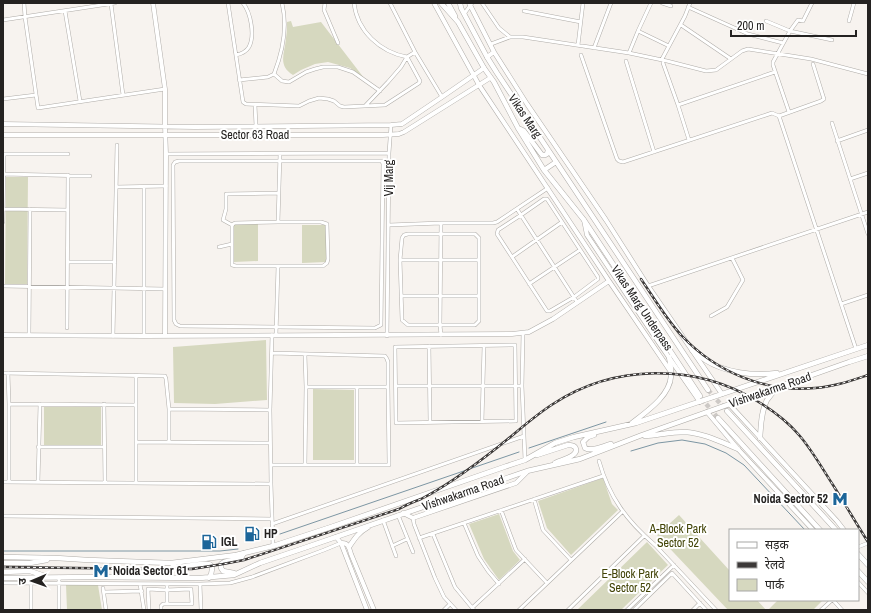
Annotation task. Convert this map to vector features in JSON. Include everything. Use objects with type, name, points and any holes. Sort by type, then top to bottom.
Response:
[{"type":"main road","name":"Vikas Marg","points":[[441,3],[458,22],[518,128],[544,170],[584,220]]},
{"type":"main road","points":[[448,3],[458,22]]},
{"type":"main road","name":"Vikas Marg","points":[[460,5],[487,57],[599,225]]},
{"type":"main road","points":[[518,128],[524,131],[542,155],[547,154],[548,150]]},
{"type":"main road","points":[[544,170],[556,162]]},
{"type":"main road","name":"Vikas Marg Underpass","points":[[584,220],[700,396]]},
{"type":"main road","name":"Vikas Marg Underpass","points":[[599,225],[708,390]]},
{"type":"main road","name":"Vishwakarma Road","points":[[56,558],[171,563],[236,555],[273,546],[525,460],[555,443],[630,424],[868,345]]},
{"type":"main road","points":[[692,350],[706,360],[727,370],[760,374],[788,372]]},
{"type":"main road","name":"Vishwakarma Road","points":[[3,578],[209,578],[235,574],[260,563],[527,471],[580,459],[729,404],[868,356]]},
{"type":"main road","points":[[630,424],[659,401],[668,386],[671,377],[669,357]]},
{"type":"main road","points":[[760,438],[763,414],[767,400],[777,387]]},
{"type":"main road","points":[[727,411],[835,529]]},
{"type":"main road","points":[[718,418],[819,529]]},
{"type":"main road","points":[[600,432],[585,439],[583,442],[585,448],[592,449],[621,443]]},
{"type":"main road","points":[[640,436],[685,432],[706,437],[738,449]]},
{"type":"main road","points":[[530,457],[550,452],[568,445],[572,445],[574,447],[576,451],[573,456],[560,460],[549,466]]},
{"type":"main road","points":[[349,547],[360,532],[377,522]]},
{"type":"main road","points":[[235,574],[223,571],[221,564],[241,558],[244,553]]},
{"type":"main road","points":[[859,555],[868,565]]},
{"type":"main road","points":[[3,557],[56,558]]},
{"type":"main road","points":[[3,563],[30,563],[56,558]]},
{"type":"main road","points":[[171,563],[175,567],[205,563],[210,564],[212,566],[212,570],[209,578]]},
{"type":"main road","points":[[3,572],[30,571],[50,577]]},
{"type":"main road","points":[[859,573],[868,582]]},
{"type":"main road","points":[[161,578],[164,584]]},
{"type":"street","points":[[24,3],[38,108],[165,89]]},
{"type":"street","points":[[3,20],[113,3],[123,95]]},
{"type":"street","points":[[152,3],[165,89],[165,336]]},
{"type":"street","points":[[228,3],[239,80],[243,102],[246,104],[299,106],[318,98],[334,101],[340,106],[344,107],[385,105],[419,83],[420,80],[407,56]]},
{"type":"street","points":[[236,55],[242,54],[246,51],[249,47],[252,36],[250,19],[246,6],[243,3]]},
{"type":"street","points":[[239,80],[268,77],[274,74],[284,39],[285,15],[282,3]]},
{"type":"street","points":[[325,3],[324,10],[338,43]]},
{"type":"street","points":[[354,3],[357,18],[362,28],[370,37],[388,51],[398,55],[407,56],[415,52]]},
{"type":"street","points":[[390,3],[415,52],[442,98]]},
{"type":"street","points":[[434,3],[479,85],[671,372]]},
{"type":"street","points":[[482,3],[499,28],[510,37]]},
{"type":"street","points":[[578,45],[584,3]]},
{"type":"street","points":[[594,48],[611,3]]},
{"type":"street","points":[[629,53],[651,3]]},
{"type":"street","points":[[662,3],[671,6]]},
{"type":"street","points":[[689,140],[662,61],[681,25],[690,3]]},
{"type":"street","points":[[789,112],[773,62],[790,31],[798,20],[803,21],[812,3]]},
{"type":"street","points":[[849,21],[854,3]]},
{"type":"street","points":[[464,14],[470,4]]},
{"type":"street","points":[[470,4],[494,52],[527,104],[722,394]]},
{"type":"street","points":[[688,8],[748,34],[783,43]]},
{"type":"street","points":[[65,11],[80,101]]},
{"type":"street","points":[[524,11],[581,22]]},
{"type":"street","points":[[766,22],[790,31],[832,40]]},
{"type":"street","points":[[681,25],[731,59]]},
{"type":"street","points":[[638,31],[669,46]]},
{"type":"street","points":[[491,44],[510,37],[523,37],[629,53],[706,71],[716,70],[742,51],[748,49],[811,58],[868,74]]},
{"type":"street","points":[[487,57],[494,52]]},
{"type":"street","points":[[581,54],[617,159],[623,162],[772,113],[779,116],[822,101],[824,99],[813,64]]},
{"type":"street","points":[[365,106],[401,67],[407,56]]},
{"type":"street","points":[[626,61],[654,152]]},
{"type":"street","points":[[274,74],[282,80],[288,82],[306,72],[315,69],[338,67],[353,72],[380,91]]},
{"type":"street","name":"Sector 63 Road","points":[[3,124],[256,126],[402,124],[484,68]]},
{"type":"street","points":[[678,105],[776,72]]},
{"type":"street","name":"Sector 63 Road","points":[[3,135],[400,134],[490,78]]},
{"type":"street","points":[[3,99],[36,95]]},
{"type":"street","points":[[255,105],[256,126]]},
{"type":"street","points":[[779,116],[856,349]]},
{"type":"street","points":[[832,123],[868,234]]},
{"type":"street","points":[[389,154],[391,125]]},
{"type":"street","points":[[837,141],[868,130]]},
{"type":"street","points":[[113,336],[117,145]]},
{"type":"street","points":[[3,222],[4,154],[68,154]]},
{"type":"street","name":"Vij Marg","points":[[166,154],[389,154],[387,336]]},
{"type":"street","points":[[278,222],[280,154]]},
{"type":"street","points":[[179,161],[280,161],[382,161],[381,325],[375,328],[180,326],[176,324],[174,320],[173,165],[179,161]]},
{"type":"street","points":[[850,179],[868,172]]},
{"type":"street","points":[[3,174],[90,176]]},
{"type":"street","points":[[67,328],[68,175]]},
{"type":"street","points":[[144,186],[144,336]]},
{"type":"street","points":[[116,187],[166,186]]},
{"type":"street","points":[[388,225],[441,223],[493,224],[548,188]]},
{"type":"street","points":[[232,225],[223,220],[226,209],[226,194],[279,193]]},
{"type":"street","points":[[544,199],[547,199],[598,277],[598,279],[574,297],[550,311],[547,311],[497,234],[498,230],[521,215],[544,199]]},
{"type":"street","points":[[3,209],[68,210]]},
{"type":"street","points":[[29,335],[30,209]]},
{"type":"street","points":[[517,209],[578,302]]},
{"type":"street","points":[[648,286],[868,212]]},
{"type":"street","points":[[584,220],[587,235],[700,402]]},
{"type":"street","points":[[599,225],[606,220]]},
{"type":"street","points":[[278,222],[321,222],[327,224],[327,263],[323,266],[233,265],[232,225],[235,223],[278,222]]},
{"type":"street","points":[[512,257],[562,222]]},
{"type":"street","points":[[441,223],[441,335]]},
{"type":"street","points":[[475,234],[478,238],[479,260],[479,321],[475,325],[408,325],[402,320],[400,260],[402,238],[404,235],[475,234]]},
{"type":"street","points":[[219,247],[232,244]]},
{"type":"street","points":[[529,284],[580,250]]},
{"type":"street","points":[[710,316],[726,307],[743,280],[732,258]]},
{"type":"street","points":[[400,260],[479,260]]},
{"type":"street","points":[[68,262],[115,262]]},
{"type":"street","points":[[273,546],[270,410],[272,353],[274,335],[277,327],[278,266]]},
{"type":"street","points":[[3,335],[387,336],[512,334],[529,332],[552,319],[609,281]]},
{"type":"street","points":[[3,286],[165,289]]},
{"type":"street","points":[[841,304],[868,295]]},
{"type":"street","points":[[401,296],[479,296]]},
{"type":"street","points":[[523,333],[522,386],[525,460]]},
{"type":"street","points":[[514,345],[516,421],[396,423],[395,347],[484,346],[514,345]]},
{"type":"street","points":[[429,346],[430,422]]},
{"type":"street","points":[[482,421],[484,346]]},
{"type":"street","points":[[271,465],[389,465],[388,362],[385,356],[272,353]]},
{"type":"street","points":[[305,355],[305,465]]},
{"type":"street","points":[[3,373],[165,376],[169,410],[169,442]]},
{"type":"street","points":[[8,373],[10,404],[9,482]]},
{"type":"street","points":[[136,375],[136,482]]},
{"type":"street","points":[[396,386],[522,386]]},
{"type":"street","points":[[306,387],[388,387]]},
{"type":"street","points":[[357,388],[357,465]]},
{"type":"street","points":[[10,404],[136,404]]},
{"type":"street","points":[[38,482],[40,404]]},
{"type":"street","points":[[104,404],[105,483]]},
{"type":"street","points":[[729,404],[843,529]]},
{"type":"street","points":[[169,410],[270,410]]},
{"type":"street","points":[[707,412],[738,449],[812,529]]},
{"type":"street","points":[[272,524],[524,436]]},
{"type":"street","points":[[136,442],[270,443]]},
{"type":"street","points":[[38,447],[104,448]]},
{"type":"street","points":[[599,461],[603,476],[610,492],[622,512],[716,610]]},
{"type":"street","points":[[403,513],[413,518],[516,483],[527,471]]},
{"type":"street","points":[[419,538],[603,476]]},
{"type":"street","points":[[3,482],[271,484]]},
{"type":"street","points":[[534,499],[543,530],[571,560]]},
{"type":"street","points":[[501,510],[516,550],[547,583]]},
{"type":"street","points":[[519,610],[622,512]]},
{"type":"street","points":[[398,515],[413,552]]},
{"type":"street","points":[[3,516],[272,519]]},
{"type":"street","points":[[413,518],[419,538],[435,578],[444,597],[456,610]]},
{"type":"street","points":[[383,520],[396,556]]},
{"type":"street","points":[[464,523],[478,556],[499,584]]},
{"type":"street","points":[[434,534],[454,587],[473,609],[525,560]]},
{"type":"street","points":[[568,610],[644,536]]},
{"type":"street","points":[[336,537],[341,543],[367,610]]},
{"type":"street","points":[[392,546],[407,539]]},
{"type":"street","points":[[3,583],[230,583],[245,579],[341,543],[345,543],[348,544],[374,610]]},
{"type":"street","points":[[627,610],[674,565]]},
{"type":"street","points":[[634,610],[672,573],[706,610]]},
{"type":"street","points":[[59,577],[59,610]]},
{"type":"street","points":[[31,583],[31,610]]},
{"type":"street","points":[[859,583],[868,593]]},
{"type":"street","points":[[140,584],[144,610]]},
{"type":"street","points":[[164,584],[167,604]]},
{"type":"street","points":[[200,584],[201,610]]},
{"type":"street","points":[[103,588],[106,610]]},
{"type":"street","points":[[149,610],[148,589],[191,589],[192,604],[163,604],[161,606],[161,610]]},
{"type":"street","points":[[104,592],[142,591]]},
{"type":"street","points":[[821,610],[831,601]]},
{"type":"street","points":[[833,601],[842,610]]},
{"type":"street","points":[[693,610],[700,603]]},
{"type":"street","points":[[444,610],[450,604]]},
{"type":"green space","points":[[291,21],[293,27],[321,22],[364,78],[350,68],[328,62],[315,64],[293,75],[288,71],[283,63],[287,22]]},
{"type":"green space","points":[[6,177],[28,177],[27,284],[5,284]]},
{"type":"green space","points":[[233,224],[258,224],[258,261],[234,262]]},
{"type":"green space","points":[[302,225],[326,225],[326,262],[302,263]]},
{"type":"green space","points":[[266,340],[267,400],[215,404],[174,403],[173,347]]},
{"type":"green space","points":[[313,389],[354,390],[354,460],[313,460]]},
{"type":"green space","points":[[44,407],[101,407],[101,445],[44,445]]},
{"type":"green space","points":[[603,478],[612,504],[618,510],[571,555],[547,528],[538,501]]},
{"type":"green space","points":[[499,514],[513,551],[520,560],[499,580],[484,559],[469,524]]},
{"type":"green space","name":"A-Block Park Sector 52","points":[[679,515],[729,570],[729,601],[758,601],[766,610],[728,610],[657,535]]},
{"type":"green space","name":"E-Block Park Sector 52","points":[[647,542],[668,565],[621,610],[577,610]]},
{"type":"green space","points":[[66,585],[98,585],[102,610],[67,610]]},
{"type":"green space","points":[[777,601],[822,601],[813,610],[768,610]]},
{"type":"waterway","points":[[529,448],[606,422]]},
{"type":"waterway","points":[[631,451],[658,443],[682,440],[705,444],[726,453],[744,465],[804,529]]},
{"type":"waterway","points":[[280,534],[519,452]]},
{"type":"waterway","points":[[3,551],[220,551],[238,549]]},
{"type":"tunnel","points":[[708,390],[727,411]]},
{"type":"tunnel","points":[[702,399],[718,418]]},
{"type":"railway","points":[[641,279],[665,316],[682,336],[695,349],[726,370],[760,383],[797,389],[828,386],[868,375]]},
{"type":"railway","points":[[3,567],[192,569],[244,560],[399,509],[421,499],[451,482],[498,447],[532,419],[553,404],[577,391],[602,381],[628,375],[655,373],[681,375],[708,380],[733,389],[757,401],[779,416],[804,441],[817,459],[868,542]]},
{"type":"place","name":"Noida Sector 52","points":[[840,499]]},
{"type":"place","name":"HP","points":[[252,534]]},
{"type":"place","name":"IGL","points":[[209,542]]},
{"type":"place","name":"Noida Sector 61","points":[[101,571]]}]
